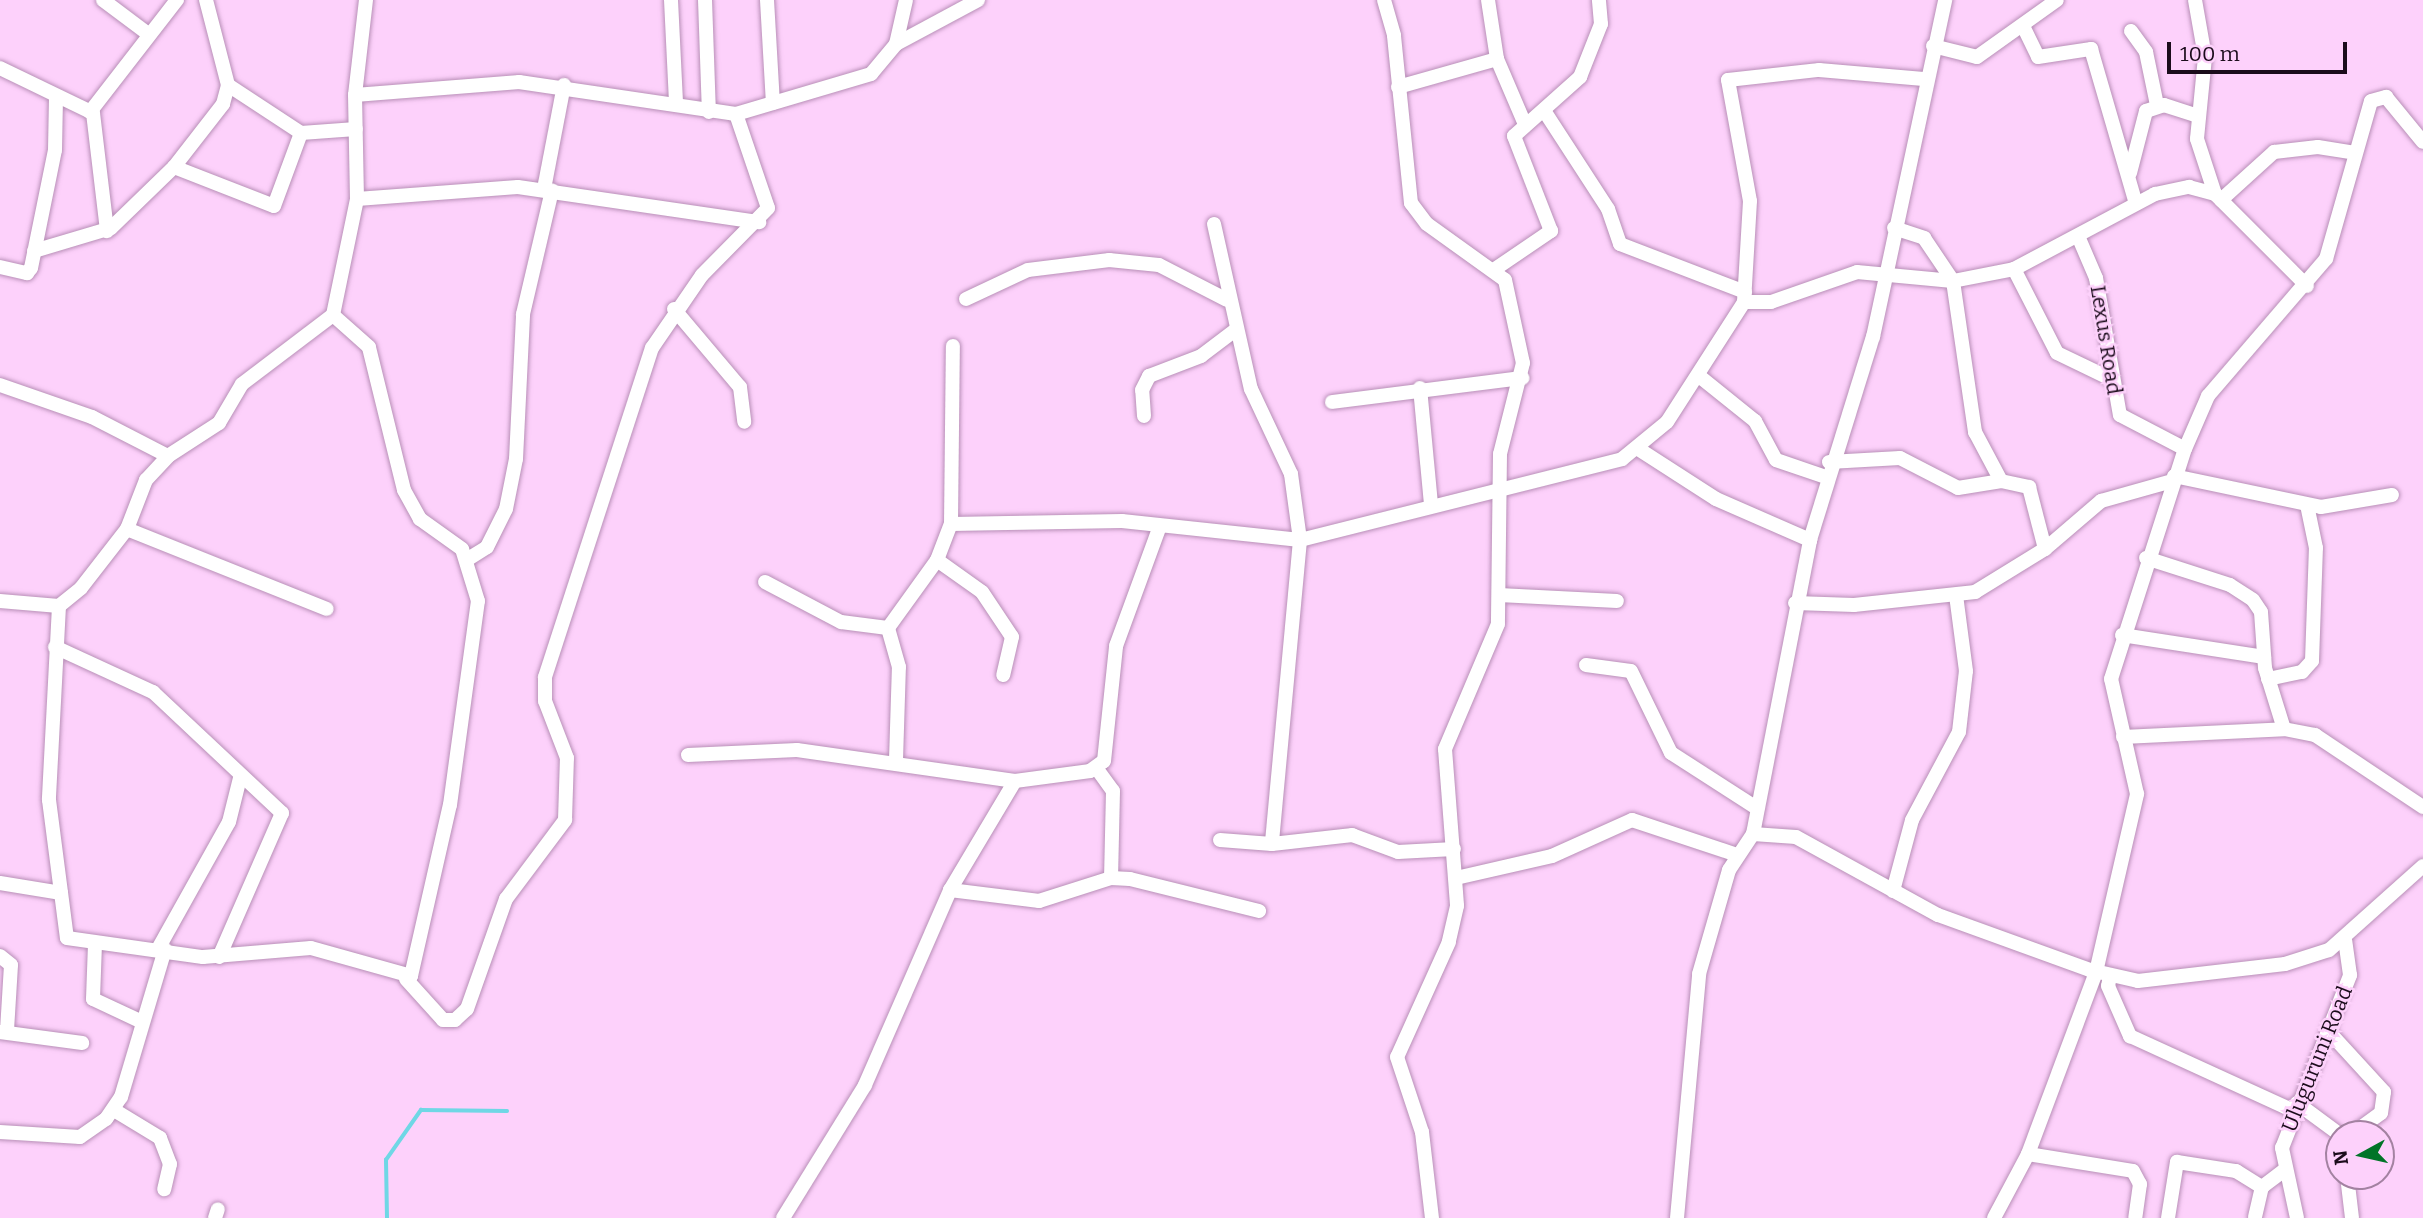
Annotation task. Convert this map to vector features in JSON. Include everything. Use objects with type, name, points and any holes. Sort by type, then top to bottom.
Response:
[{"type":"street","points":[[103,0],[147,33]]},
{"type":"street","points":[[107,231],[90,112],[147,33],[177,0]]},
{"type":"street","points":[[34,251],[107,231],[174,167],[223,104],[228,85],[206,0]]},
{"type":"street","points":[[366,0],[355,95],[357,200],[333,315],[242,384],[219,423],[168,456],[146,480],[127,530],[59,606],[49,800],[67,938],[94,944],[219,957],[311,948],[406,979],[443,1020],[455,1020],[467,1009],[506,899],[565,820],[566,758],[545,701],[545,677],[652,348],[674,309],[759,222],[767,195],[736,114]]},
{"type":"street","points":[[671,0],[677,104]]},
{"type":"street","points":[[705,0],[709,112]]},
{"type":"street","points":[[767,0],[773,103]]},
{"type":"street","points":[[896,44],[906,0]]},
{"type":"street","points":[[355,95],[519,82],[564,85],[709,112],[736,114],[871,74],[896,44],[978,0]]},
{"type":"street","points":[[1384,0],[1398,87],[1404,175],[1417,214],[1495,269],[1510,293],[1522,377],[1500,454],[1499,595],[1492,648],[1445,749],[1456,878],[1449,942],[1397,1056],[1422,1132],[1432,1218]]},
{"type":"street","points":[[1488,0],[1497,59],[1524,122]]},
{"type":"street","points":[[1495,269],[1551,231],[1515,143],[1524,122],[1545,112],[1592,55],[1601,24],[1599,0]]},
{"type":"street","points":[[1677,1218],[1699,974],[1737,855],[1753,834],[1755,807],[1773,749],[1795,603],[1829,462],[1863,372],[1894,228],[1906,196],[1924,79],[1945,0]]},
{"type":"street","points":[[1933,46],[1968,59],[2024,28],[2057,0]]},
{"type":"street","points":[[2195,0],[2205,57],[2195,115],[2198,153],[2218,197],[2307,286]]},
{"type":"street","points":[[2024,28],[2038,57],[2091,49],[2130,175],[2136,204]]},
{"type":"street","points":[[2131,31],[2146,52],[2157,105]]},
{"type":"street","points":[[1398,87],[1497,59]]},
{"type":"street","points":[[0,68],[90,112]]},
{"type":"street","points":[[951,524],[1082,520],[1300,540],[1431,504],[1598,467],[1640,450],[1699,376],[1744,297],[1748,179],[1728,80],[1819,70],[1924,79]]},
{"type":"street","points":[[228,85],[301,132],[356,129]]},
{"type":"street","points":[[468,559],[487,547],[506,509],[516,458],[522,328],[548,190],[564,85]]},
{"type":"street","points":[[0,267],[27,273],[55,150],[55,96]]},
{"type":"street","points":[[1994,1218],[2028,1154],[2103,974],[2137,794],[2111,680],[2122,635],[2173,479],[2208,396],[2307,286],[2339,228],[2354,153],[2375,97],[2386,97],[2423,142]]},
{"type":"street","points":[[2130,175],[2146,111],[2157,105],[2195,115]]},
{"type":"street","points":[[1545,112],[1608,209],[1620,243],[1744,297],[1793,296],[1845,273],[1884,273],[1954,281],[2014,269],[2136,204],[2172,189],[2218,197],[2274,152],[2318,147],[2354,153]]},
{"type":"street","points":[[174,167],[274,206],[301,132]]},
{"type":"street","points":[[357,200],[548,190],[759,222]]},
{"type":"street","points":[[1213,224],[1234,331],[1251,389],[1292,474],[1300,540],[1272,844]]},
{"type":"street","points":[[1894,228],[1924,238],[1954,281],[1970,417],[2001,481]]},
{"type":"street","name":"Lexus Road","points":[[2078,236],[2096,278],[2120,415],[2185,449]]},
{"type":"street","points":[[966,299],[1050,264],[1109,260],[1159,265],[1227,300]]},
{"type":"street","points":[[2014,269],[2057,353],[2113,380]]},
{"type":"street","points":[[674,309],[740,387],[744,422]]},
{"type":"street","points":[[333,315],[369,347],[410,505],[468,559],[478,616],[450,805],[406,979]]},
{"type":"street","points":[[1144,416],[1149,376],[1201,356],[1234,331]]},
{"type":"street","points":[[888,628],[937,561],[951,524],[953,346]]},
{"type":"street","points":[[1699,376],[1755,421],[1776,460],[1826,477]]},
{"type":"street","points":[[1332,402],[1420,388],[1522,377]]},
{"type":"street","points":[[0,385],[92,417],[168,456]]},
{"type":"street","points":[[1420,388],[1431,504]]},
{"type":"street","points":[[1640,450],[1716,499],[1810,540]]},
{"type":"street","points":[[1829,462],[1900,458],[1958,488],[2001,481],[2029,487],[2045,549]]},
{"type":"street","points":[[1795,603],[1956,595],[1988,587],[2045,549],[2102,502],[2173,479],[2307,505],[2392,495]]},
{"type":"street","points":[[2268,679],[2302,672],[2312,661],[2316,548],[2307,505]]},
{"type":"street","points":[[1097,769],[1107,750],[1116,646],[1160,526]]},
{"type":"street","points":[[127,530],[327,608]]},
{"type":"street","points":[[2146,558],[2230,585],[2253,600],[2261,612],[2268,679],[2284,729]]},
{"type":"street","points":[[937,561],[982,593],[1012,637],[1003,675]]},
{"type":"street","points":[[765,582],[841,621],[888,628]]},
{"type":"street","points":[[1499,595],[1617,601]]},
{"type":"street","points":[[1893,891],[1912,820],[1959,732],[1966,671],[1956,595]]},
{"type":"street","points":[[0,601],[59,606]]},
{"type":"street","points":[[888,628],[899,667],[895,760]]},
{"type":"street","points":[[2122,635],[2264,657]]},
{"type":"street","points":[[55,647],[153,692],[194,725],[240,778],[280,809],[282,821],[219,957]]},
{"type":"street","points":[[1586,665],[1631,671],[1671,753],[1755,807]]},
{"type":"street","points":[[2123,737],[2284,729],[2329,742],[2423,807]]},
{"type":"street","points":[[688,755],[797,750],[895,760],[1015,781],[1097,769]]},
{"type":"street","points":[[1097,769],[1113,791],[1111,878]]},
{"type":"street","points":[[0,1132],[80,1137],[114,1110],[162,949],[229,822],[240,778]]},
{"type":"street","points":[[783,1218],[865,1085],[950,890],[1015,781]]},
{"type":"street","points":[[1456,878],[1552,856],[1632,820],[1737,855]]},
{"type":"street","points":[[1753,834],[1796,836],[1947,919],[2103,974],[2180,980],[2305,959],[2345,940],[2423,866]]},
{"type":"street","points":[[1220,840],[1272,844],[1352,835],[1398,852],[1454,849]]},
{"type":"street","points":[[950,890],[1039,901],[1111,878],[1259,911]]},
{"type":"street","points":[[0,883],[61,893]]},
{"type":"street","name":"Uluguruni Road","points":[[2297,1218],[2282,1148],[2296,1107],[2330,1033],[2350,975],[2345,940]]},
{"type":"street","points":[[94,944],[93,999],[142,1022]]},
{"type":"street","points":[[0,956],[11,965],[3,1031],[82,1043]]},
{"type":"street","points":[[2103,974],[2130,1036],[2296,1107],[2325,1125]]},
{"type":"street","points":[[2330,1033],[2384,1092],[2381,1114],[2372,1120]]},
{"type":"street","points":[[114,1110],[160,1138],[170,1164],[164,1189]]},
{"type":"street","points":[[2028,1154],[2133,1171],[2140,1184],[2135,1218]]},
{"type":"street","points":[[2168,1218],[2177,1162],[2236,1171],[2262,1187]]},
{"type":"street","points":[[2255,1217],[2262,1187],[2286,1169]]},
{"type":"street","points":[[2349,1190],[2352,1218]]},
{"type":"waterway","points":[[387,1218],[386,1160],[421,1110],[507,1111]]}]
